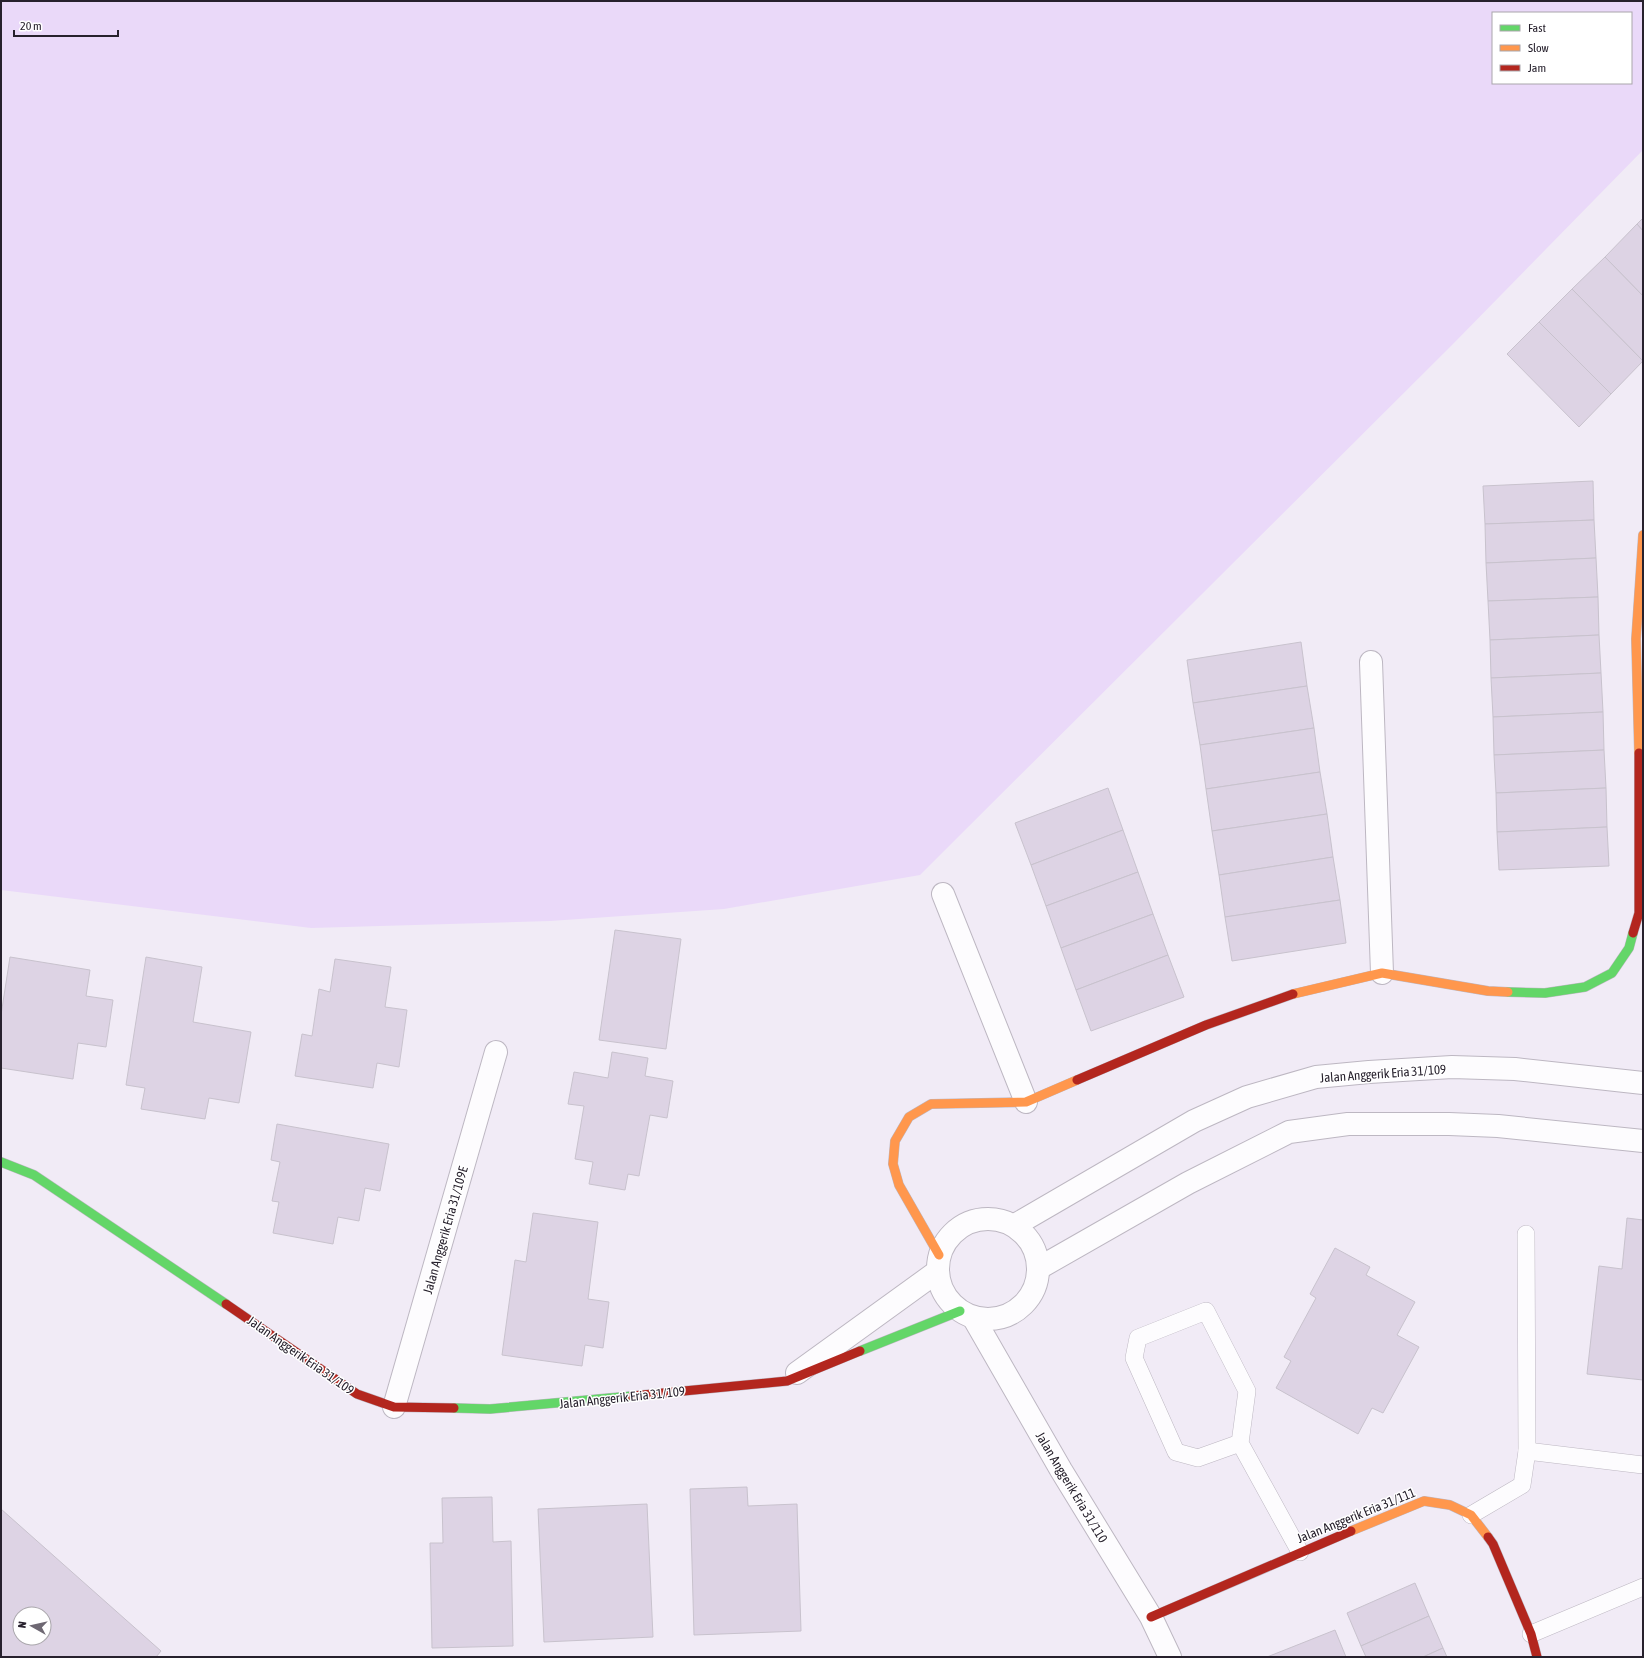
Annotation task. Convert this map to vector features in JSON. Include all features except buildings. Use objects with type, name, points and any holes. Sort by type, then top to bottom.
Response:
[{"type":"street","points":[[786,1381],[939,1263],[946,1241],[956,1229],[970,1221],[985,1218],[1001,1219],[1015,1225],[1025,1233],[1037,1256],[1039,1268],[1036,1284],[1029,1298],[1018,1309],[1005,1317],[989,1320],[967,1314],[944,1292],[939,1263],[899,1186],[893,1164],[895,1141],[908,1117],[931,1104],[1026,1102],[1206,1025],[1288,995],[1382,973],[1488,991],[1545,993],[1585,987],[1612,973],[1630,948],[1639,913],[1642,811],[1639,641],[1643,535]]},
{"type":"street","points":[[1371,662],[1382,973]]},
{"type":"street","points":[[943,894],[1026,1102]]},
{"type":"street","name":"Jalan Anggerik Eria 31/109E","points":[[394,1408],[496,1052]]},
{"type":"street","name":"Jalan Anggerik Eria 31/109","points":[[1015,1225],[1194,1120],[1247,1097],[1316,1077],[1452,1067],[1515,1069],[1643,1083]]},
{"type":"street","points":[[1039,1268],[1188,1183],[1289,1132],[1348,1124],[1449,1124],[1506,1127],[1643,1141]]},
{"type":"street","name":"Jalan Anggerik Eria 31/109","points":[[1,1162],[34,1175],[298,1352],[357,1394],[394,1408],[490,1409],[786,1381],[967,1314]]},
{"type":"street","name":"Jalan Anggerik Eria 31/110","points":[[967,1314],[1151,1617],[1170,1657]]},
{"type":"street","name":"Jalan Anggerik Eria 31/111","points":[[1151,1617],[1300,1552],[1424,1501],[1450,1505],[1471,1515],[1493,1544],[1531,1634],[1537,1657]]},
{"type":"lane","points":[[1471,1515],[1522,1485],[1527,1451],[1526,1234]]},
{"type":"lane","points":[[1240,1443],[1198,1458],[1176,1452],[1134,1358],[1138,1338],[1206,1311],[1248,1391],[1240,1443],[1300,1552]]},
{"type":"lane","points":[[1527,1451],[1643,1465]]},
{"type":"lane","points":[[1531,1634],[1643,1587]]},
{"type":"shaded area","points":[[1,1],[1643,1],[1643,150],[1452,345],[920,875],[724,909],[550,921],[311,928],[1,890]]},
{"type":"traffic: fast","points":[[1508,992],[1545,993],[1585,987],[1612,973],[1629,948],[1633,933]]},
{"type":"traffic: fast","points":[[1,1162],[34,1175],[226,1304]]},
{"type":"traffic: fast","points":[[860,1351],[960,1311]]},
{"type":"traffic: fast","points":[[454,1408],[490,1409],[632,1396]]},
{"type":"traffic: slow","points":[[1639,753],[1636,639],[1643,535]]},
{"type":"traffic: slow","points":[[1293,994],[1382,973],[1488,991],[1508,992]]},
{"type":"traffic: slow","points":[[939,1255],[899,1185],[893,1164],[895,1141],[909,1117],[931,1104],[1026,1102],[1077,1080]]},
{"type":"traffic: slow","points":[[1351,1531],[1424,1501],[1450,1505],[1471,1515],[1488,1537]]},
{"type":"traffic: jam","points":[[1633,933],[1639,913],[1639,753]]},
{"type":"traffic: jam","points":[[1077,1080],[1206,1025],[1293,994]]},
{"type":"traffic: jam","points":[[226,1304],[357,1394],[394,1407],[454,1408]]},
{"type":"traffic: jam","points":[[632,1396],[787,1381],[860,1351]]},
{"type":"traffic: jam","points":[[1151,1617],[1351,1531]]},
{"type":"traffic: jam","points":[[1488,1537],[1493,1544],[1531,1634],[1537,1657]]}]
